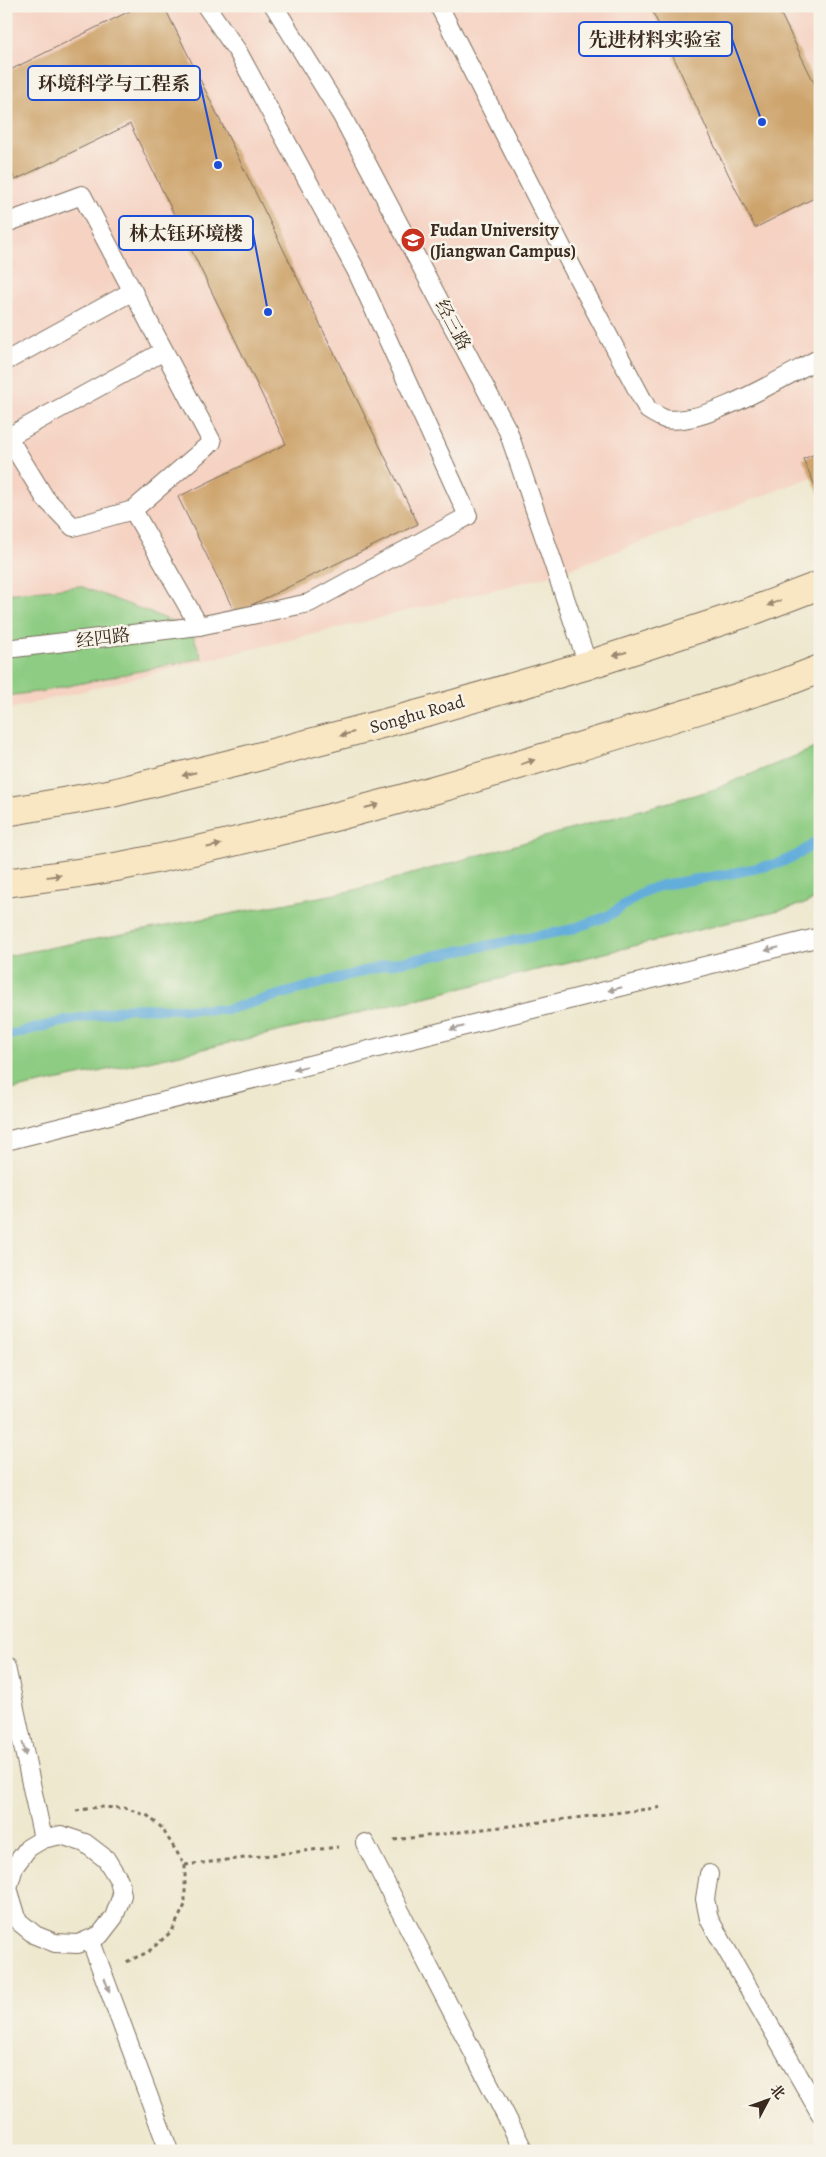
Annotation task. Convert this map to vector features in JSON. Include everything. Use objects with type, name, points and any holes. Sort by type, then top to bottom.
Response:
[{"type":"main road","name":"Songhu Road","points":[[6,812],[108,794],[246,760],[430,711],[588,665],[752,611],[820,585]]},
{"type":"main road","points":[[6,883],[125,866],[266,834],[463,782],[784,683],[820,669]]},
{"type":"lane","name":"经四路","points":[[6,649],[199,626],[309,603],[468,516],[357,272],[238,52],[206,6]]},
{"type":"lane","name":"经三路","points":[[274,6],[342,116],[508,431],[588,665]]},
{"type":"lane","points":[[439,6],[577,278],[648,410],[664,419],[689,419],[739,400],[820,358]]},
{"type":"lane","points":[[6,223],[82,195],[212,442],[133,510],[73,527],[45,498],[7,436],[164,351]]},
{"type":"lane","points":[[6,361],[133,291]]},
{"type":"lane","points":[[133,510],[199,626]]},
{"type":"lane","points":[[6,1141],[820,937]]},
{"type":"lane","points":[[6,1667],[43,1839]]},
{"type":"lane","points":[[61,1835],[85,1843],[106,1859],[119,1880],[122,1895],[114,1918],[100,1935],[78,1944],[55,1943],[12,1923],[7,1888],[14,1867],[28,1848],[43,1839],[61,1835]]},
{"type":"lane","points":[[365,1844],[524,2151]]},
{"type":"lane","points":[[708,1874],[705,1899],[709,1919],[820,2113]]},
{"type":"lane","points":[[90,1939],[168,2151]]},
{"type":"path","points":[[185,1865],[664,1807]]},
{"type":"shaded area","name":"Fudan University (Jiangwan Campus)","points":[[6,6],[820,6],[820,474],[557,574],[6,710]]},
{"type":"green space","points":[[80,586],[190,628],[202,658],[44,691],[6,696],[6,594]]},
{"type":"green space","points":[[820,746],[820,897],[804,904],[306,1025],[6,1091],[6,956],[351,891],[712,790]]},
{"type":"building","points":[[140,6],[164,6],[418,524],[235,613],[178,497],[286,444],[130,124],[15,180],[6,161],[6,72]]},
{"type":"building","points":[[650,6],[777,6],[820,95],[820,195],[755,228]]},
{"type":"building","points":[[820,452],[820,496],[803,459]]},
{"type":"waterway","points":[[6,1036],[56,1023],[131,1008],[226,1010],[385,965],[569,930],[608,916],[645,891],[662,885],[780,863],[799,854],[820,839]]},
{"type":"place","name":"先进材料实验室","points":[[762,122]]},
{"type":"place","name":"环境科学与工程系","points":[[218,165]]},
{"type":"place","name":"Fudan University (Jiangwan Campus)","points":[[413,240]]},
{"type":"place","name":"林太钰环境楼","points":[[268,312]]}]
